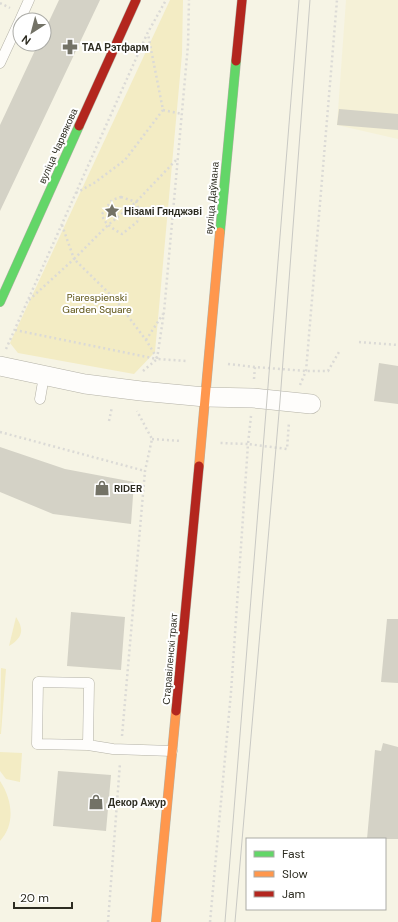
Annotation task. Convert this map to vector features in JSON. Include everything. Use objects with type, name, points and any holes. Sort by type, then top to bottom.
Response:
[{"type":"main road","name":"вуліца Чарвякова","points":[[0,302],[136,0]]},
{"type":"main road","name":"вуліца Даўмана","points":[[205,398],[242,0]]},
{"type":"main road","name":"Старавіленскі тракт","points":[[156,922],[205,398]]},
{"type":"street","points":[[3,358],[44,376],[85,384],[205,398],[253,398],[311,404]]},
{"type":"lane","points":[[24,12],[30,0]]},
{"type":"lane","points":[[0,64],[12,38]]},
{"type":"lane","points":[[40,399],[44,376]]},
{"type":"lane","points":[[88,745],[89,682],[38,682],[37,744],[88,745],[121,750],[172,751]]},
{"type":"path","points":[[3,358],[148,34],[166,0]]},
{"type":"path","points":[[157,359],[164,312],[182,114],[190,0]]},
{"type":"path","points":[[337,0],[306,372],[328,371],[339,352]]},
{"type":"path","points":[[76,193],[94,183],[125,160],[163,110],[148,34]]},
{"type":"path","points":[[163,110],[182,114]]},
{"type":"path","points":[[27,302],[74,259],[108,225],[136,202],[178,158]]},
{"type":"path","points":[[121,197],[136,202],[139,210],[137,222],[122,234],[103,220],[102,214],[112,200],[121,197]]},
{"type":"path","points":[[62,224],[74,259],[115,299],[146,340],[157,359]]},
{"type":"path","points":[[146,340],[164,312]]},
{"type":"path","points":[[15,330],[157,359]]},
{"type":"path","points":[[359,342],[398,345]]},
{"type":"path","points":[[109,421],[112,408]]},
{"type":"path","points":[[0,432],[145,471]]},
{"type":"path","points":[[108,922],[145,471],[152,438]]},
{"type":"path","points":[[210,922],[231,692],[248,444]]},
{"type":"shaded area","points":[[346,0],[398,0],[398,139],[337,125]]},
{"type":"green space","name":"Piarespienski Garden Square","points":[[170,0],[183,0],[182,54],[155,352],[134,374],[18,353],[10,343]]},
{"type":"green space","points":[[16,617],[21,626],[21,633],[17,640],[9,646]]},
{"type":"green space","points":[[1,668],[6,669],[0,734]]},
{"type":"green space","points":[[0,752],[22,753],[20,782],[6,779],[0,771]]},
{"type":"green space","points":[[0,781],[9,803],[10,819],[5,834],[0,841]]},
{"type":"building","points":[[59,0],[100,0],[0,211],[0,125],[34,52],[52,52],[52,15]]},
{"type":"building","points":[[339,109],[398,114],[398,130],[337,125]]},
{"type":"building","points":[[379,363],[398,366],[398,404],[374,401]]},
{"type":"building","points":[[0,447],[65,469],[134,482],[131,524],[53,514],[0,492]]},
{"type":"building","points":[[71,612],[125,617],[121,670],[67,666]]},
{"type":"building","points":[[387,619],[398,619],[398,683],[381,682]]},
{"type":"building","points":[[383,743],[398,747],[398,839],[367,838],[375,750],[381,751]]},
{"type":"building","points":[[58,771],[111,775],[106,831],[53,826]]},
{"type":"tram line","points":[[225,922],[299,0]]},
{"type":"tram line","points":[[235,922],[280,401],[310,0]]},
{"type":"traffic: fast","points":[[220,232],[236,61]]},
{"type":"traffic: fast","points":[[0,302],[79,126]]},
{"type":"traffic: slow","points":[[199,466],[220,232]]},
{"type":"traffic: slow","points":[[156,922],[176,711]]},
{"type":"traffic: jam","points":[[79,126],[136,0]]},
{"type":"traffic: jam","points":[[236,61],[242,0]]},
{"type":"traffic: jam","points":[[176,711],[199,466]]},
{"type":"place","name":"ТАА Рэтфарм","points":[[70,47]]},
{"type":"place","name":"Нізамі Гянджэві","points":[[112,211]]},
{"type":"place","name":"RIDER","points":[[102,488]]},
{"type":"place","name":"Декор Ажур","points":[[96,802]]}]
